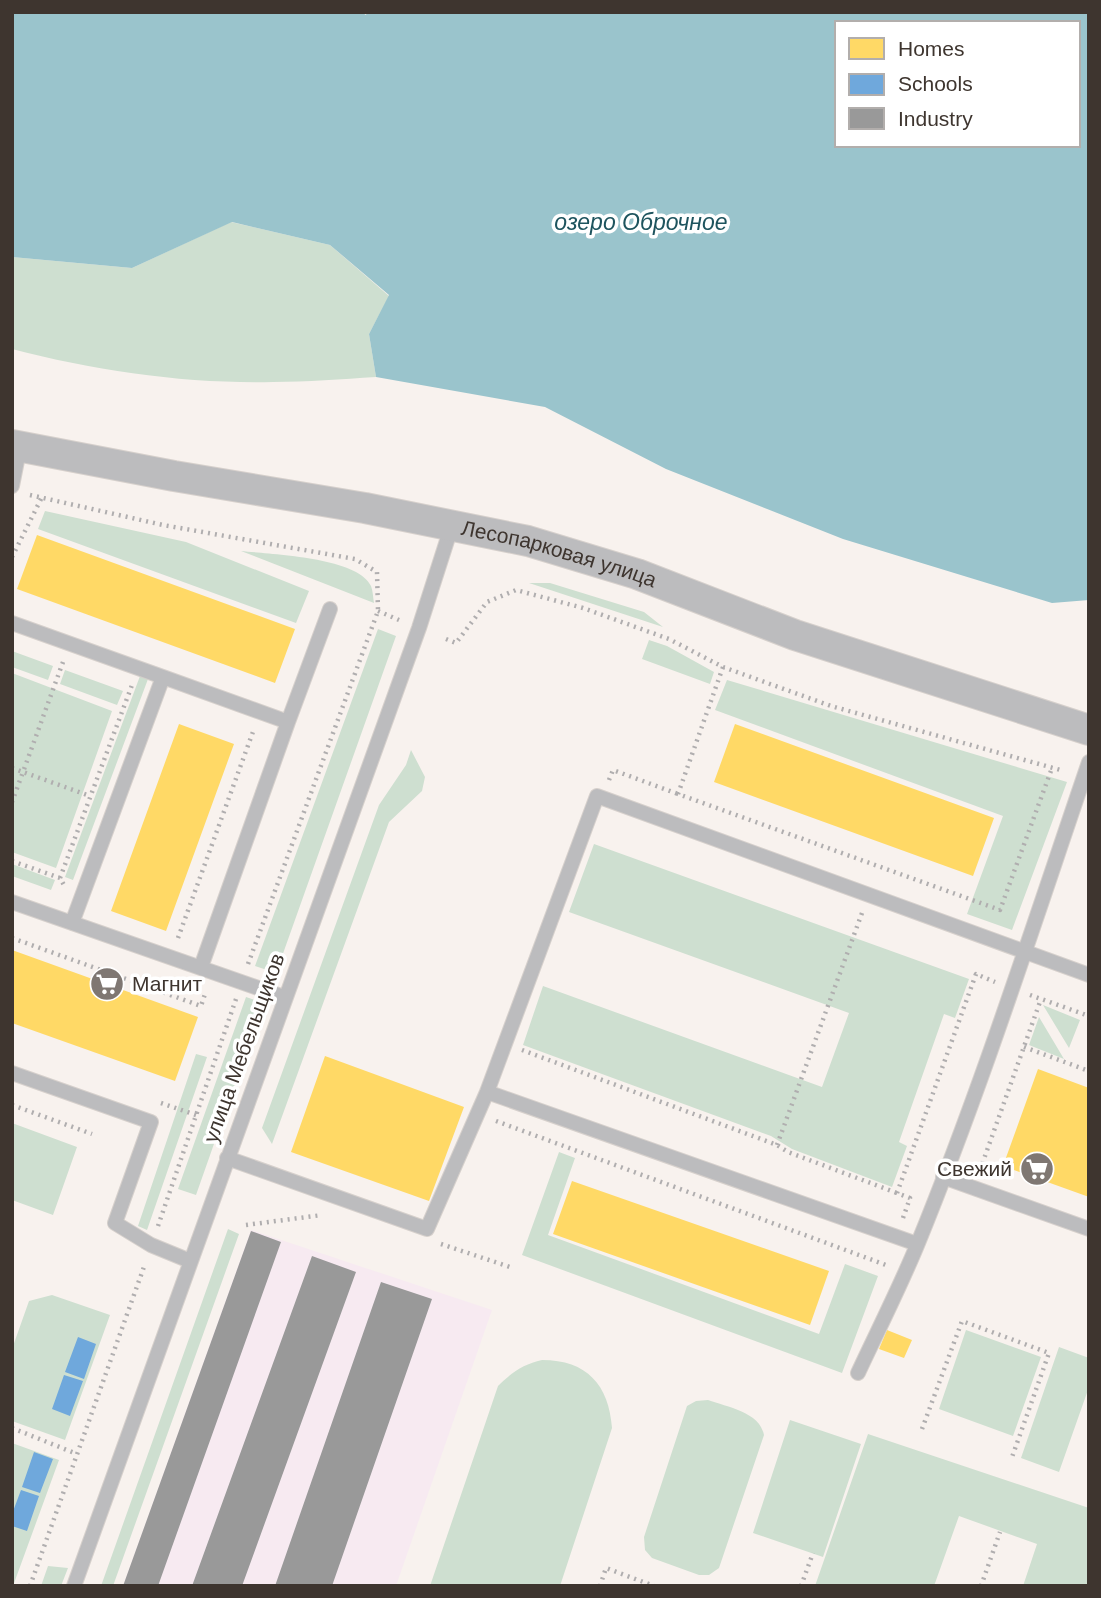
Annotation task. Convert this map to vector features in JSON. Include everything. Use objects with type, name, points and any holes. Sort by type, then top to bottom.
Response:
[{"type":"street","name":"Лесопарковая улица","points":[[16,445],[452,524],[528,541],[637,573],[795,635],[1089,730]]},
{"type":"lane","points":[[16,445],[17,489]]},
{"type":"lane","name":"улица Мебельщиков","points":[[74,1586],[419,628],[452,524]]},
{"type":"lane","points":[[203,962],[330,609]]},
{"type":"lane","points":[[12,622],[288,722]]},
{"type":"lane","points":[[72,923],[163,677]]},
{"type":"lane","points":[[858,1373],[917,1244],[943,1177],[1012,988],[1086,769]]},
{"type":"lane","points":[[227,1158],[426,1229],[487,1092],[597,796],[1089,975]]},
{"type":"lane","points":[[12,902],[203,962],[242,982],[284,997]]},
{"type":"lane","points":[[12,1073],[151,1122],[115,1223],[151,1245],[190,1261]]},
{"type":"lane","points":[[487,1092],[917,1244]]},
{"type":"lane","points":[[943,1177],[1089,1229]]},
{"type":"path","points":[[17,489],[163,526],[355,559],[377,572],[378,611],[242,982],[30,1586]]},
{"type":"path","points":[[12,557],[42,497]]},
{"type":"path","points":[[446,639],[456,643],[487,603],[516,590],[583,608],[669,639],[723,667],[831,706],[1052,768],[1086,769]]},
{"type":"path","points":[[378,611],[398,620]]},
{"type":"path","points":[[12,802],[70,643]]},
{"type":"path","points":[[723,667],[678,794],[1000,910],[1052,768]]},
{"type":"path","points":[[60,878],[138,668]]},
{"type":"path","points":[[203,962],[175,946],[260,713]]},
{"type":"path","points":[[12,768],[90,796]]},
{"type":"path","points":[[778,1145],[879,866]]},
{"type":"path","points":[[12,938],[201,1006]]},
{"type":"path","points":[[897,1193],[976,974],[1089,1016]]},
{"type":"path","points":[[991,1177],[979,1172],[1041,999]]},
{"type":"path","points":[[514,1047],[778,1145],[789,1152],[910,1198],[886,1265],[559,1146]]},
{"type":"path","points":[[1024,1047],[1089,1071]]},
{"type":"path","points":[[12,1105],[92,1134]]},
{"type":"path","points":[[169,1105],[196,1115]]},
{"type":"path","points":[[922,1429],[962,1321],[1049,1353],[1011,1460]]},
{"type":"path","points":[[12,1428],[77,1454]]},
{"type":"path","points":[[981,1586],[1000,1532]]},
{"type":"path","points":[[801,1586],[813,1553]]},
{"type":"path","points":[[600,1586],[606,1569],[654,1586]]},
{"type":"shaded area","points":[[251,1230],[492,1310],[396,1586],[123,1586]]},
{"type":"green space","points":[[231,222],[330,245],[389,296],[369,334],[376,377],[286,382],[208,381],[109,370],[12,349],[12,257],[132,268]]},
{"type":"green space","points":[[45,511],[186,542],[309,591],[296,623],[38,529]]},
{"type":"green space","points":[[241,551],[312,559],[349,569],[363,576],[371,586],[374,603]]},
{"type":"green space","points":[[529,583],[550,583],[644,612],[663,627]]},
{"type":"green space","points":[[378,629],[396,636],[280,962],[264,969],[255,966]]},
{"type":"green space","points":[[649,640],[667,646],[714,672],[710,684],[642,659]]},
{"type":"green space","points":[[12,651],[53,666],[48,680],[12,667]]},
{"type":"green space","points":[[65,670],[123,691],[117,705],[60,684]]},
{"type":"green space","points":[[12,673],[112,711],[56,868],[12,852]]},
{"type":"green space","points":[[140,676],[148,679],[73,880],[65,877]]},
{"type":"green space","points":[[727,680],[1067,782],[1012,930],[967,914],[1003,816],[715,710]]},
{"type":"green space","points":[[411,750],[425,777],[422,791],[389,822],[272,1144],[262,1128],[379,805],[406,765]]},
{"type":"green space","points":[[594,844],[969,979],[955,1018],[944,1014],[899,1142],[907,1146],[892,1187],[792,1149],[771,1136],[523,1045],[543,986],[822,1087],[849,1013],[569,912]]},
{"type":"green space","points":[[12,864],[55,880],[51,890],[12,876]]},
{"type":"green space","points":[[246,997],[255,1000],[260,1013],[196,1195],[178,1189]]},
{"type":"green space","points":[[1043,1005],[1080,1020],[1069,1048]]},
{"type":"green space","points":[[1039,1017],[1064,1059],[1029,1045]]},
{"type":"green space","points":[[196,1054],[207,1057],[147,1230],[138,1226]]},
{"type":"green space","points":[[12,1123],[77,1147],[53,1215],[12,1200]]},
{"type":"green space","points":[[559,1152],[575,1158],[548,1235],[819,1334],[845,1264],[878,1276],[842,1373],[522,1255]]},
{"type":"green space","points":[[228,1229],[239,1234],[113,1586],[101,1586]]},
{"type":"green space","points":[[52,1295],[110,1315],[65,1440],[12,1421],[12,1349],[29,1301]]},
{"type":"green space","points":[[966,1330],[1041,1357],[1013,1436],[939,1409]]},
{"type":"green space","points":[[1059,1347],[1089,1358],[1089,1387],[1059,1472],[1021,1458]]},
{"type":"green space","points":[[542,1360],[572,1365],[593,1378],[606,1399],[612,1428],[560,1586],[430,1586],[498,1386],[518,1369]]},
{"type":"green space","points":[[708,1400],[750,1416],[761,1427],[764,1435],[719,1568],[709,1575],[699,1575],[652,1558],[645,1550],[644,1537],[687,1406],[696,1401]]},
{"type":"green space","points":[[790,1420],[861,1444],[823,1557],[753,1533]]},
{"type":"green space","points":[[868,1434],[1089,1508],[1089,1586],[1023,1586],[1037,1544],[959,1516],[934,1586],[815,1586]]},
{"type":"green space","points":[[12,1443],[59,1460],[13,1586],[12,1586]]},
{"type":"green space","points":[[48,1566],[68,1568],[61,1586],[41,1586]]},
{"type":"water","name":"озеро Оброчное","points":[[12,12],[361,12],[366,15],[367,12],[1089,12],[1089,600],[1052,603],[843,539],[666,469],[545,407],[376,377],[369,334],[389,295],[330,245],[232,222],[132,268],[12,257]]},
{"type":"building: Homes","points":[[37,535],[295,629],[275,683],[17,589]]},
{"type":"building: Homes","points":[[179,724],[234,744],[166,931],[111,911]]},
{"type":"building: Homes","points":[[735,724],[994,818],[973,876],[714,782]]},
{"type":"building: Homes","points":[[12,950],[198,1017],[175,1081],[12,1023]]},
{"type":"building: Homes","points":[[325,1056],[464,1107],[429,1201],[291,1152]]},
{"type":"building: Homes","points":[[1038,1069],[1089,1088],[1089,1197],[1003,1166]]},
{"type":"building: Homes","points":[[572,1181],[829,1271],[810,1325],[553,1234]]},
{"type":"building: Homes","points":[[887,1330],[912,1340],[904,1358],[879,1349]]},
{"type":"building: Schools","points":[[78,1337],[96,1344],[84,1379],[65,1372]]},
{"type":"building: Schools","points":[[64,1375],[83,1381],[70,1416],[52,1409]]},
{"type":"building: Schools","points":[[34,1452],[53,1459],[40,1493],[22,1487]]},
{"type":"building: Schools","points":[[21,1490],[39,1496],[27,1531],[12,1526],[12,1514]]},
{"type":"building: Industry","points":[[251,1231],[281,1242],[158,1586],[123,1586]]},
{"type":"building: Industry","points":[[312,1256],[356,1272],[242,1586],[192,1586]]},
{"type":"building: Industry","points":[[381,1282],[432,1299],[332,1586],[275,1586]]},
{"type":"place","name":"Магнит","points":[[107,984]]},
{"type":"place","name":"Свежий","points":[[1037,1169]]}]
